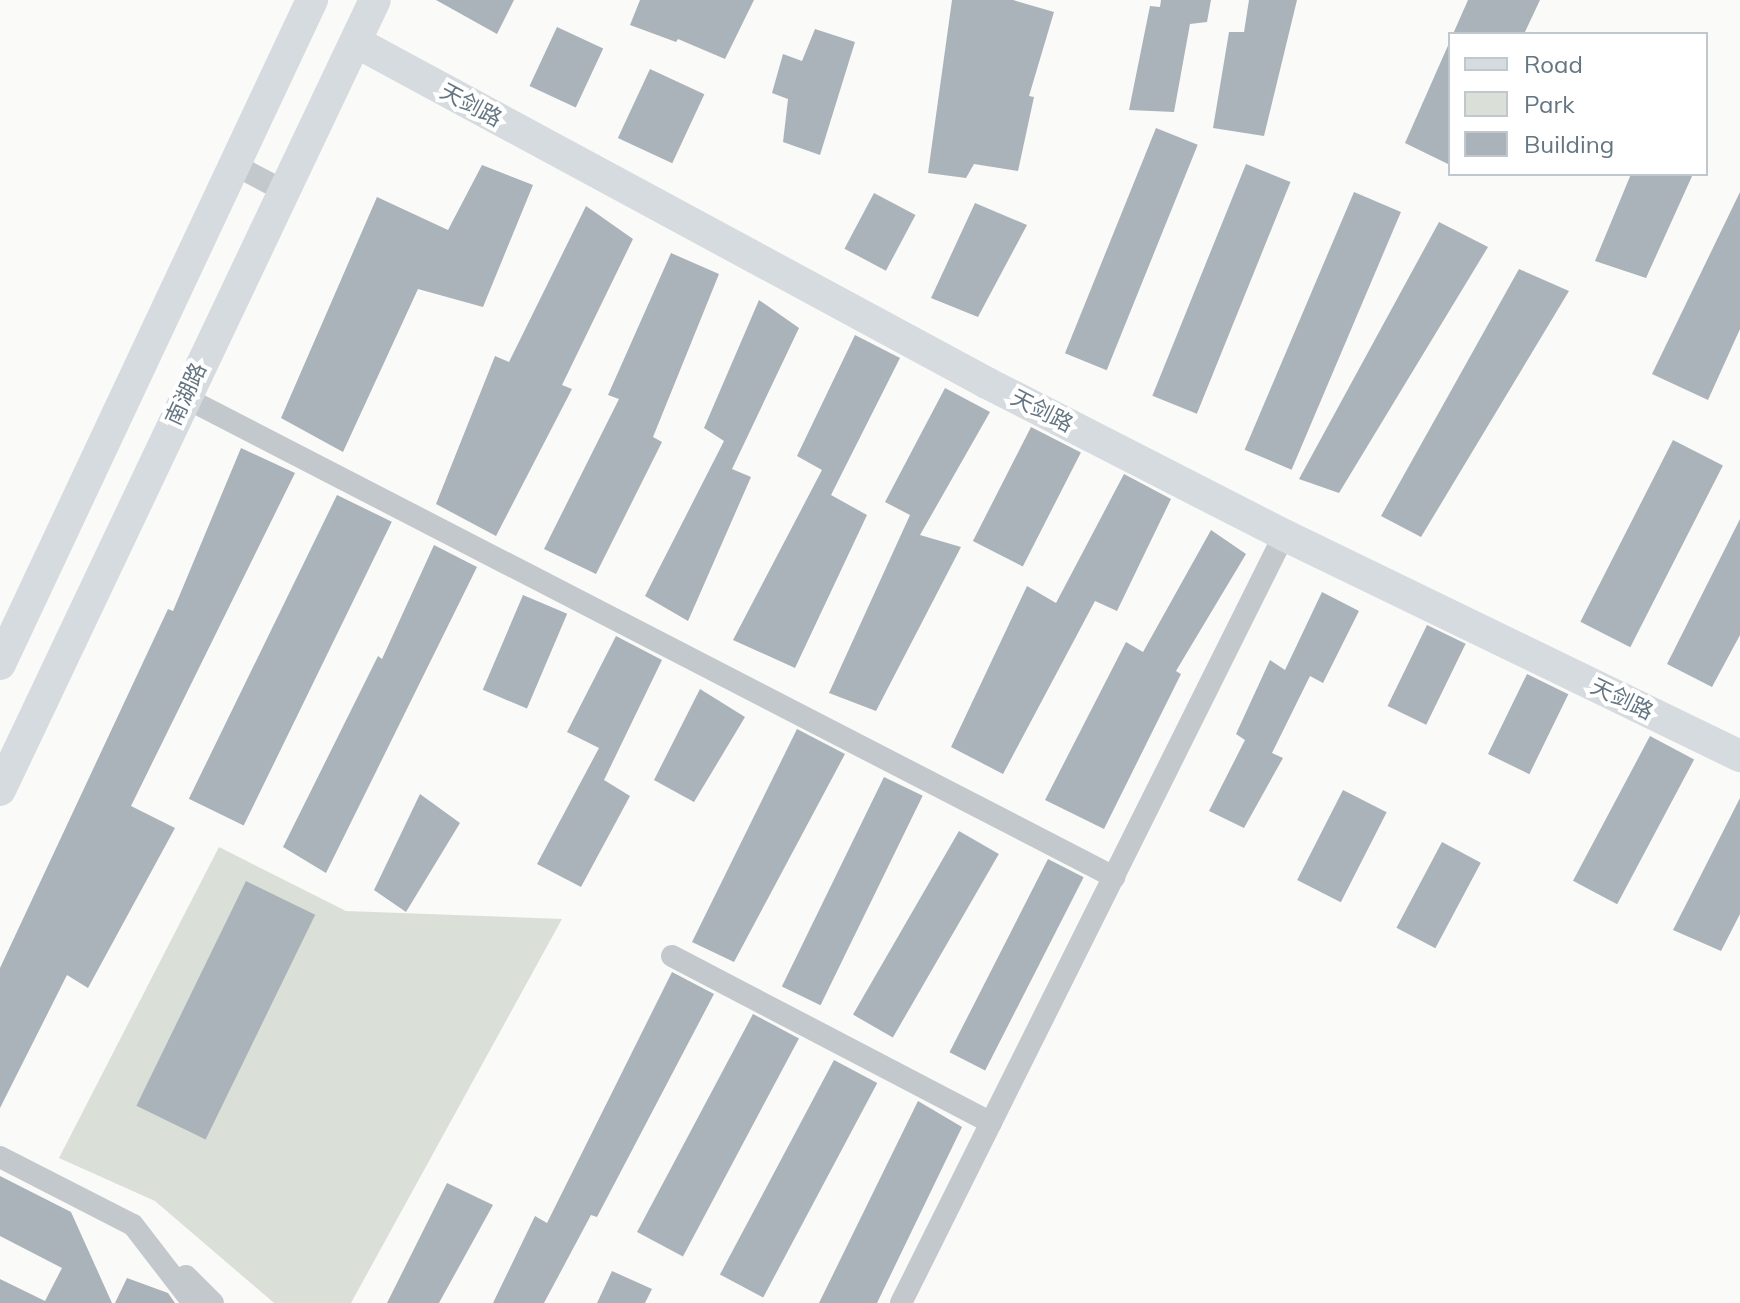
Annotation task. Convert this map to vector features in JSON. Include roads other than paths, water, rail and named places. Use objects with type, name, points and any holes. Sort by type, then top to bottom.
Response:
[{"type":"main road","points":[[0,664],[311,0]]},
{"type":"main road","name":"南湖路","points":[[0,790],[375,0]]},
{"type":"main road","name":"天剑路","points":[[356,42],[987,383],[1284,535],[1740,756]]},
{"type":"street","points":[[235,165],[284,191]]},
{"type":"street","points":[[184,397],[1114,877]]},
{"type":"street","points":[[901,1303],[1284,535]]},
{"type":"street","points":[[672,956],[991,1123]]},
{"type":"street","points":[[0,1157],[133,1225],[213,1303]]},
{"type":"street","points":[[133,1225],[193,1303]]}]
